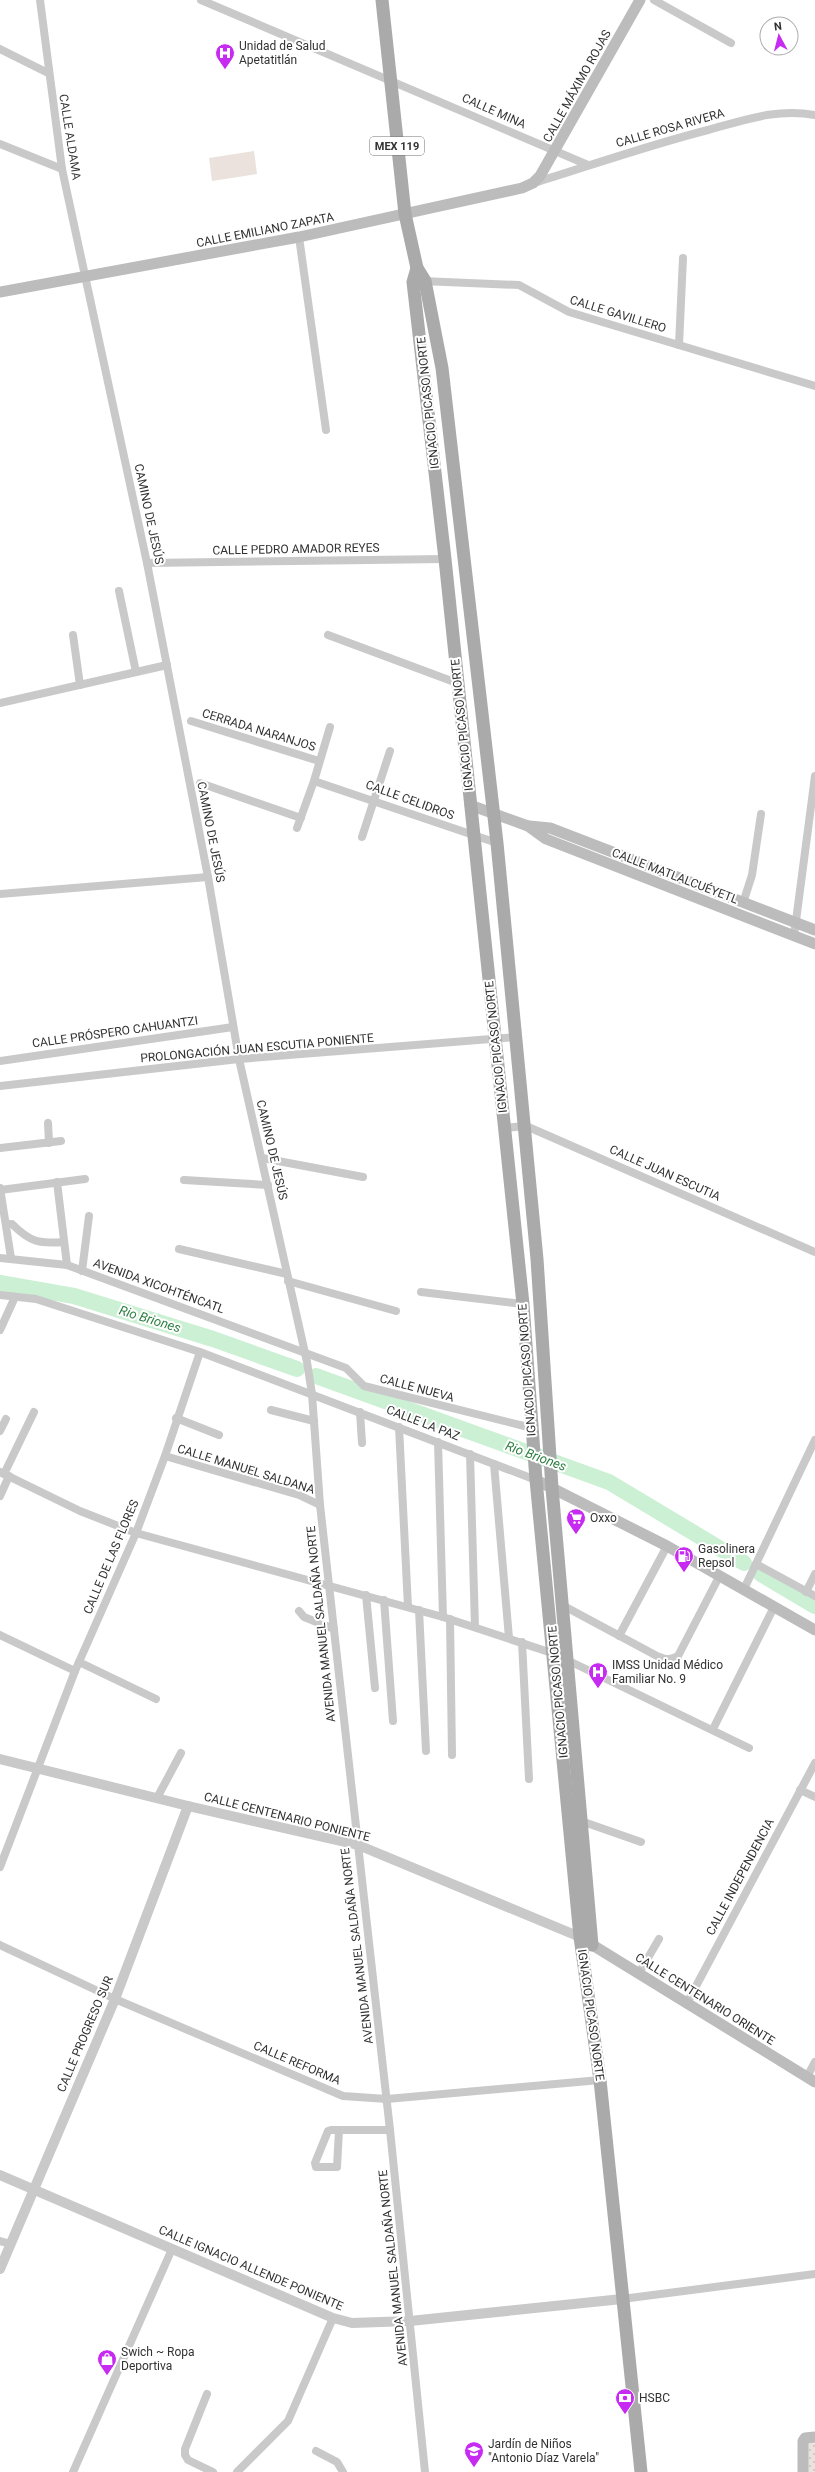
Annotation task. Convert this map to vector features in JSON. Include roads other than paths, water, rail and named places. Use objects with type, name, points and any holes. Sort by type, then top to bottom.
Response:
[{"type":"main road","name":"MEX 119","points":[[382,0],[405,214]]},
{"type":"main road","name":"CALLE MÁXIMO ROJAS","points":[[534,183],[555,151],[640,0]]},
{"type":"main road","name":"CALLE EMILIANO ZAPATA","points":[[0,292],[299,237],[522,188],[534,183]]},
{"type":"main road","name":"IGNACIO PICASO NORTE","points":[[405,214],[419,281],[457,683],[523,1304],[534,1463],[554,1654],[580,1937],[600,2080],[641,2472]]},
{"type":"main road","name":"IGNACIO PICASO NORTE","points":[[419,281],[442,368],[497,843],[526,1126],[552,1488],[592,1945]]},
{"type":"main road","name":"CALLE MATLALCUÉYETL","points":[[470,805],[528,826],[550,828],[815,930]]},
{"type":"main road","name":"CALLE MATLALCUÉYETL","points":[[528,826],[546,839],[815,944]]},
{"type":"main road","name":"CALLE LA PAZ","points":[[536,1480],[667,1546],[815,1630]]},
{"type":"main road","name":"CALLE CENTENARIO ORIENTE","points":[[580,1937],[811,2080]]},
{"type":"main road","points":[[803,2472],[803,2441],[805,2438],[815,2436]]},
{"type":"street","name":"CALLE ALDAMA","points":[[40,0],[48,73],[62,169],[84,276]]},
{"type":"street","name":"CALLE MINA","points":[[201,0],[390,79],[588,165]]},
{"type":"street","points":[[654,0],[731,43]]},
{"type":"street","points":[[0,48],[48,73]]},
{"type":"street","name":"CALLE ROSA RIVERA","points":[[534,183],[645,146],[766,115],[793,111],[815,115]]},
{"type":"street","points":[[0,144],[62,169]]},
{"type":"street","points":[[299,237],[326,430]]},
{"type":"street","points":[[679,346],[683,258]]},
{"type":"street","name":"CAMINO DE JESÚS","points":[[84,276],[147,563],[208,877],[239,1059],[268,1185],[287,1278],[306,1353],[312,1394]]},
{"type":"street","name":"CALLE GAVILLERO","points":[[419,281],[519,285],[569,312],[815,386]]},
{"type":"street","name":"CALLE PEDRO AMADOR REYES","points":[[147,563],[445,559]]},
{"type":"street","points":[[119,591],[136,672]]},
{"type":"street","points":[[73,635],[80,685]]},
{"type":"street","points":[[328,635],[457,683]]},
{"type":"street","points":[[0,703],[167,665]]},
{"type":"street","name":"CERRADA NARANJOS","points":[[191,721],[319,762]]},
{"type":"street","points":[[297,828],[314,781],[330,727]]},
{"type":"street","points":[[362,837],[390,751]]},
{"type":"street","points":[[794,936],[797,923],[815,776]]},
{"type":"street","name":"CALLE CELIDROS","points":[[314,781],[374,800],[473,836],[497,843]]},
{"type":"street","points":[[200,783],[301,818]]},
{"type":"street","points":[[743,902],[752,875],[762,814]]},
{"type":"street","points":[[0,894],[208,877]]},
{"type":"street","name":"CALLE PRÓSPERO CAHUANTZI","points":[[0,1060],[233,1028]]},
{"type":"street","name":"PROLONGACIÓN JUAN ESCUTIA PONIENTE","points":[[0,1086],[239,1059],[495,1040],[516,1037]]},
{"type":"street","points":[[48,1124],[49,1143]]},
{"type":"street","name":"CALLE JUAN ESCUTIA","points":[[504,1128],[526,1126],[815,1252]]},
{"type":"street","points":[[0,1148],[61,1141]]},
{"type":"street","points":[[262,1158],[363,1177]]},
{"type":"street","points":[[11,1258],[0,1189],[85,1179]]},
{"type":"street","points":[[184,1180],[268,1185]]},
{"type":"street","points":[[57,1182],[67,1265]]},
{"type":"street","points":[[82,1270],[85,1261],[89,1216]]},
{"type":"street","points":[[6,1224],[12,1224],[24,1237],[34,1241],[64,1242]]},
{"type":"street","points":[[178,1249],[287,1278],[396,1311]]},
{"type":"street","name":"AVENIDA XICOHTÉNCATL","points":[[0,1258],[67,1265],[306,1353]]},
{"type":"street","points":[[421,1292],[523,1304]]},
{"type":"street","name":"CALLE LA PAZ","points":[[0,1295],[36,1299],[200,1352],[536,1480]]},
{"type":"street","points":[[0,1330],[15,1297]]},
{"type":"street","name":"CALLE DE LAS FLORES","points":[[0,1867],[75,1671],[136,1533],[165,1456],[176,1418],[200,1352]]},
{"type":"street","name":"CALLE NUEVA","points":[[306,1353],[346,1368],[364,1386],[532,1434]]},
{"type":"street","name":"AVENIDA MANUEL SALDAÑA NORTE","points":[[312,1394],[320,1505],[387,2099],[426,2472]]},
{"type":"street","points":[[271,1410],[314,1421]]},
{"type":"street","points":[[0,1496],[4,1474],[34,1412]]},
{"type":"street","points":[[360,1412],[362,1444]]},
{"type":"street","points":[[176,1418],[219,1435]]},
{"type":"street","points":[[0,1431],[6,1419]]},
{"type":"street","points":[[398,1427],[408,1607]]},
{"type":"street","points":[[744,1589],[815,1440]]},
{"type":"street","points":[[438,1442],[452,1755]]},
{"type":"street","points":[[470,1454],[475,1627]]},
{"type":"street","name":"CALLE MANUEL SALDANA","points":[[165,1456],[299,1496],[320,1505]]},
{"type":"street","points":[[494,1464],[509,1638]]},
{"type":"street","points":[[4,1474],[80,1511],[136,1533],[384,1600],[522,1642],[567,1660],[713,1729],[749,1748]]},
{"type":"street","points":[[619,1636],[667,1546]]},
{"type":"street","points":[[756,1564],[815,1596]]},
{"type":"street","points":[[806,1592],[815,1574]]},
{"type":"street","points":[[562,1605],[657,1656],[667,1660],[674,1659],[678,1656],[720,1575]]},
{"type":"street","points":[[366,1595],[375,1688]]},
{"type":"street","points":[[384,1600],[394,1721]]},
{"type":"street","points":[[713,1729],[774,1607]]},
{"type":"street","points":[[418,1610],[426,1751]]},
{"type":"street","points":[[299,1611],[304,1617],[334,1629]]},
{"type":"street","points":[[0,1635],[75,1671]]},
{"type":"street","points":[[522,1642],[529,1779]]},
{"type":"street","points":[[79,1662],[156,1700]]},
{"type":"street","points":[[157,1798],[181,1753]]},
{"type":"street","name":"CALLE CENTENARIO PONIENTE","points":[[0,1758],[188,1806],[358,1845],[580,1937]]},
{"type":"street","name":"CALLE INDEPENDENCIA","points":[[687,2003],[815,1763]]},
{"type":"street","points":[[800,1790],[815,1797]]},
{"type":"street","name":"CALLE PROGRESO SUR","points":[[0,2269],[115,1999],[188,1806]]},
{"type":"street","points":[[581,1821],[641,1842]]},
{"type":"street","points":[[639,1973],[659,1939]]},
{"type":"street","name":"CALLE REFORMA","points":[[0,1945],[115,1999],[343,2096],[387,2099],[600,2080]]},
{"type":"street","points":[[811,2080],[815,2062]]},
{"type":"street","points":[[339,2130],[337,2167],[316,2167],[315,2163],[327,2132],[331,2130],[339,2130],[390,2130]]},
{"type":"street","name":"CALLE IGNACIO ALLENDE PONIENTE","points":[[0,2175],[333,2318],[352,2324],[410,2321],[622,2300]]},
{"type":"street","points":[[0,2241],[11,2244]]},
{"type":"street","points":[[73,2472],[172,2249]]},
{"type":"street","points":[[622,2300],[815,2274]]},
{"type":"street","points":[[237,2472],[288,2421],[333,2318]]},
{"type":"street","points":[[207,2394],[185,2449],[185,2455],[188,2460],[213,2472]]},
{"type":"street","points":[[316,2450],[337,2462],[343,2472]]},
{"type":"waterway","name":"Rio Briones","points":[[0,1283],[74,1296],[213,1339],[297,1369]]},
{"type":"waterway","name":"Rio Briones","points":[[316,1376],[609,1482],[744,1563]]},
{"type":"waterway","name":"Rio Briones","points":[[761,1574],[815,1606]]},
{"type":"place","name":"Unidad de Salud Apetatitlán","points":[[225,70]]},
{"type":"place","name":"Oxxo","points":[[576,1535]]},
{"type":"place","name":"Gasolinera Repsol","points":[[684,1573]]},
{"type":"place","name":"IMSS Unidad Médico Familiar No. 9","points":[[598,1689]]},
{"type":"place","name":"Swich ~ Ropa Deportiva","points":[[107,2376]]},
{"type":"place","name":"HSBC","points":[[625,2415]]},
{"type":"place","name":"Jardín de Niños \"Antonio Díaz Varela\"","points":[[474,2468]]}]
